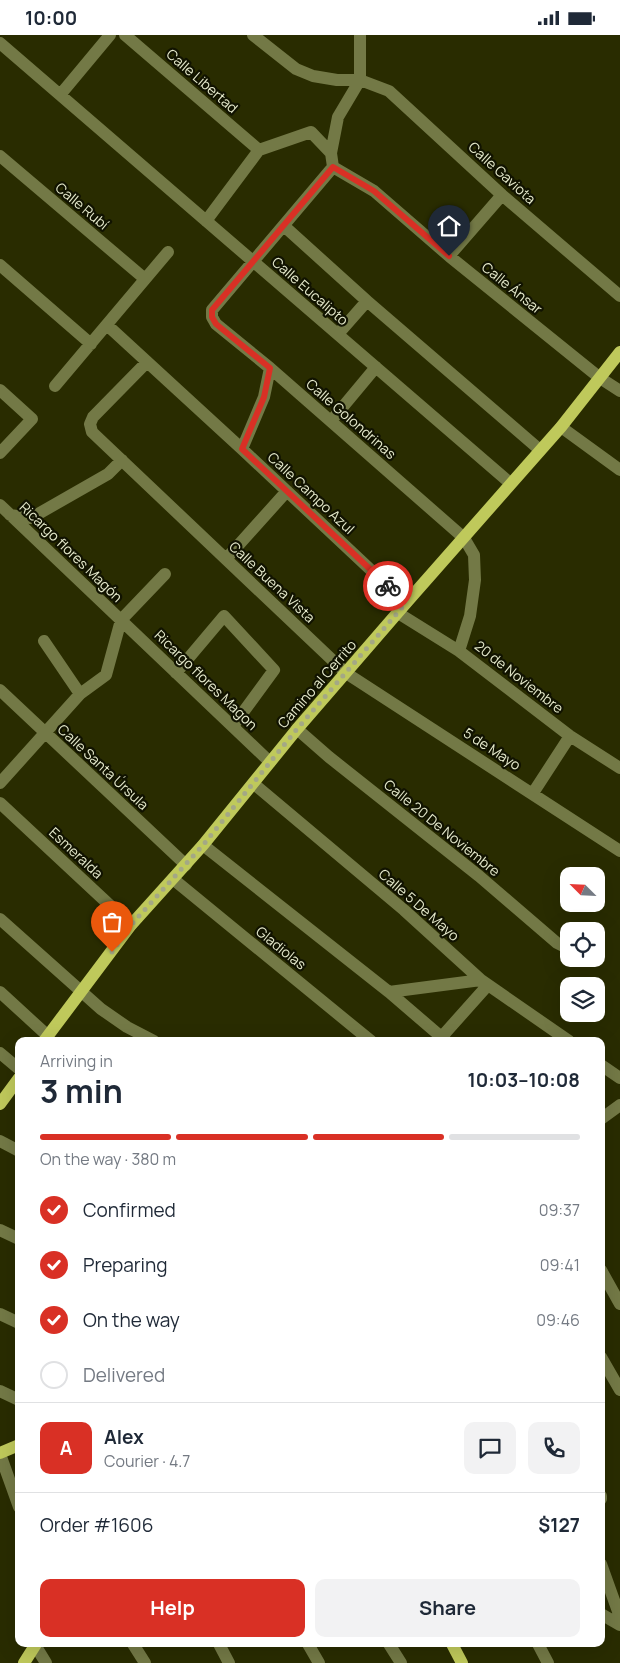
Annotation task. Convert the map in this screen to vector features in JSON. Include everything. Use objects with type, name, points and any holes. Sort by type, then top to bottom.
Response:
[{"type":"main road","name":"Camino al Cerrito","points":[[48,1037],[131,925],[203,845],[297,729],[510,483],[561,427],[620,352]]},
{"type":"main road","points":[[0,1104],[15,1083]]},
{"type":"main road","points":[[0,1453],[15,1447]]},
{"type":"main road","points":[[24,1663],[34,1647]]},
{"type":"main road","points":[[454,1647],[462,1663]]},
{"type":"street","points":[[60,95],[110,35]]},
{"type":"street","name":"Calle Libertad","points":[[125,35],[259,150]]},
{"type":"street","points":[[253,35],[296,69],[313,76],[337,80],[360,80]]},
{"type":"street","points":[[252,261],[333,167],[331,153],[338,117],[360,80],[360,35]]},
{"type":"street","name":"Calle Eucalipto","points":[[0,43],[510,483]]},
{"type":"street","name":"Calle Gaviota","points":[[360,80],[389,91],[502,195],[620,296]]},
{"type":"street","points":[[206,221],[259,150],[311,132],[331,153]]},
{"type":"street","name":"Calle Rubí","points":[[0,156],[145,279]]},
{"type":"street","name":"Calle Ánsar","points":[[333,167],[374,191],[449,256],[600,378],[620,391]]},
{"type":"street","points":[[449,256],[502,195]]},
{"type":"street","points":[[284,226],[367,301],[540,450]]},
{"type":"street","points":[[55,386],[168,252]]},
{"type":"street","name":"Calle Golondrinas","points":[[252,261],[212,310],[212,317],[216,324],[270,368],[464,538]]},
{"type":"street","points":[[0,265],[91,344]]},
{"type":"street","points":[[338,334],[367,301]]},
{"type":"street","name":"Calle Campo Azul","points":[[107,325],[288,491],[406,603]]},
{"type":"street","name":"Calle Buena Vista","points":[[148,362],[93,417],[90,424],[92,432],[346,673]]},
{"type":"street","points":[[331,421],[376,367]]},
{"type":"street","points":[[242,449],[264,397],[270,368]]},
{"type":"street","points":[[0,390],[32,419],[0,453]]},
{"type":"street","points":[[561,427],[620,470]]},
{"type":"street","points":[[10,515],[32,518],[108,473],[122,461]]},
{"type":"street","points":[[226,559],[288,491]]},
{"type":"street","name":"Ricargo flores Magón","points":[[0,505],[121,620]]},
{"type":"street","points":[[459,651],[470,616],[475,580],[474,555],[464,538]]},
{"type":"street","points":[[0,783],[80,694],[106,675],[121,620],[165,574]]},
{"type":"street","name":"20 de Noviembre","points":[[398,613],[459,651],[570,737],[620,768]]},
{"type":"street","points":[[176,673],[224,616],[274,669],[233,726]]},
{"type":"street","name":"Ricargo flores Magon","points":[[121,620],[270,762]]},
{"type":"street","points":[[44,641],[80,694]]},
{"type":"street","name":"5 de Mayo","points":[[346,673],[620,851]]},
{"type":"street","name":"Calle Santa Úrsula","points":[[0,690],[186,865]]},
{"type":"street","name":"Calle 20 De Noviembre","points":[[297,729],[560,945]]},
{"type":"street","points":[[533,793],[570,737]]},
{"type":"street","name":"Calle 5 De Mayo","points":[[254,784],[404,910],[485,983],[562,1037]]},
{"type":"street","name":"Esmeralda","points":[[0,803],[131,925]]},
{"type":"street","points":[[203,845],[389,992],[439,1037]]},
{"type":"street","name":"Gladiolas","points":[[173,879],[366,1037]]},
{"type":"street","points":[[0,919],[101,1009],[147,1037]]},
{"type":"street","points":[[389,992],[485,983]]},
{"type":"street","points":[[444,1037],[485,983]]},
{"type":"street","points":[[0,992],[44,1037]]},
{"type":"street","points":[[0,1053],[15,1066]]},
{"type":"street","points":[[605,1068],[620,1078]]},
{"type":"street","points":[[605,1116],[620,1105]]},
{"type":"street","points":[[0,1141],[15,1149]]},
{"type":"street","points":[[0,1230],[15,1237]]},
{"type":"street","points":[[605,1277],[620,1304]]},
{"type":"street","points":[[0,1315],[15,1321]]},
{"type":"street","points":[[605,1364],[620,1390]]},
{"type":"street","points":[[0,1391],[15,1398]]},
{"type":"street","points":[[0,1453],[15,1496]]},
{"type":"street","points":[[605,1574],[620,1617]]},
{"type":"street","points":[[605,1616],[620,1625]]},
{"type":"street","points":[[38,1647],[46,1663]]},
{"type":"street","points":[[136,1647],[144,1663]]},
{"type":"street","points":[[220,1647],[229,1663]]},
{"type":"street","points":[[310,1647],[319,1663]]},
{"type":"street","points":[[391,1647],[401,1663]]},
{"type":"street","points":[[540,1647],[548,1663]]},
{"type":"way so far","points":[[112,952],[131,925],[203,845],[297,729],[406,603],[388,586]]},
{"type":"route","points":[[388,586],[242,449],[264,397],[270,368],[216,324],[212,317],[212,310],[333,167],[374,191],[449,256]]}]
